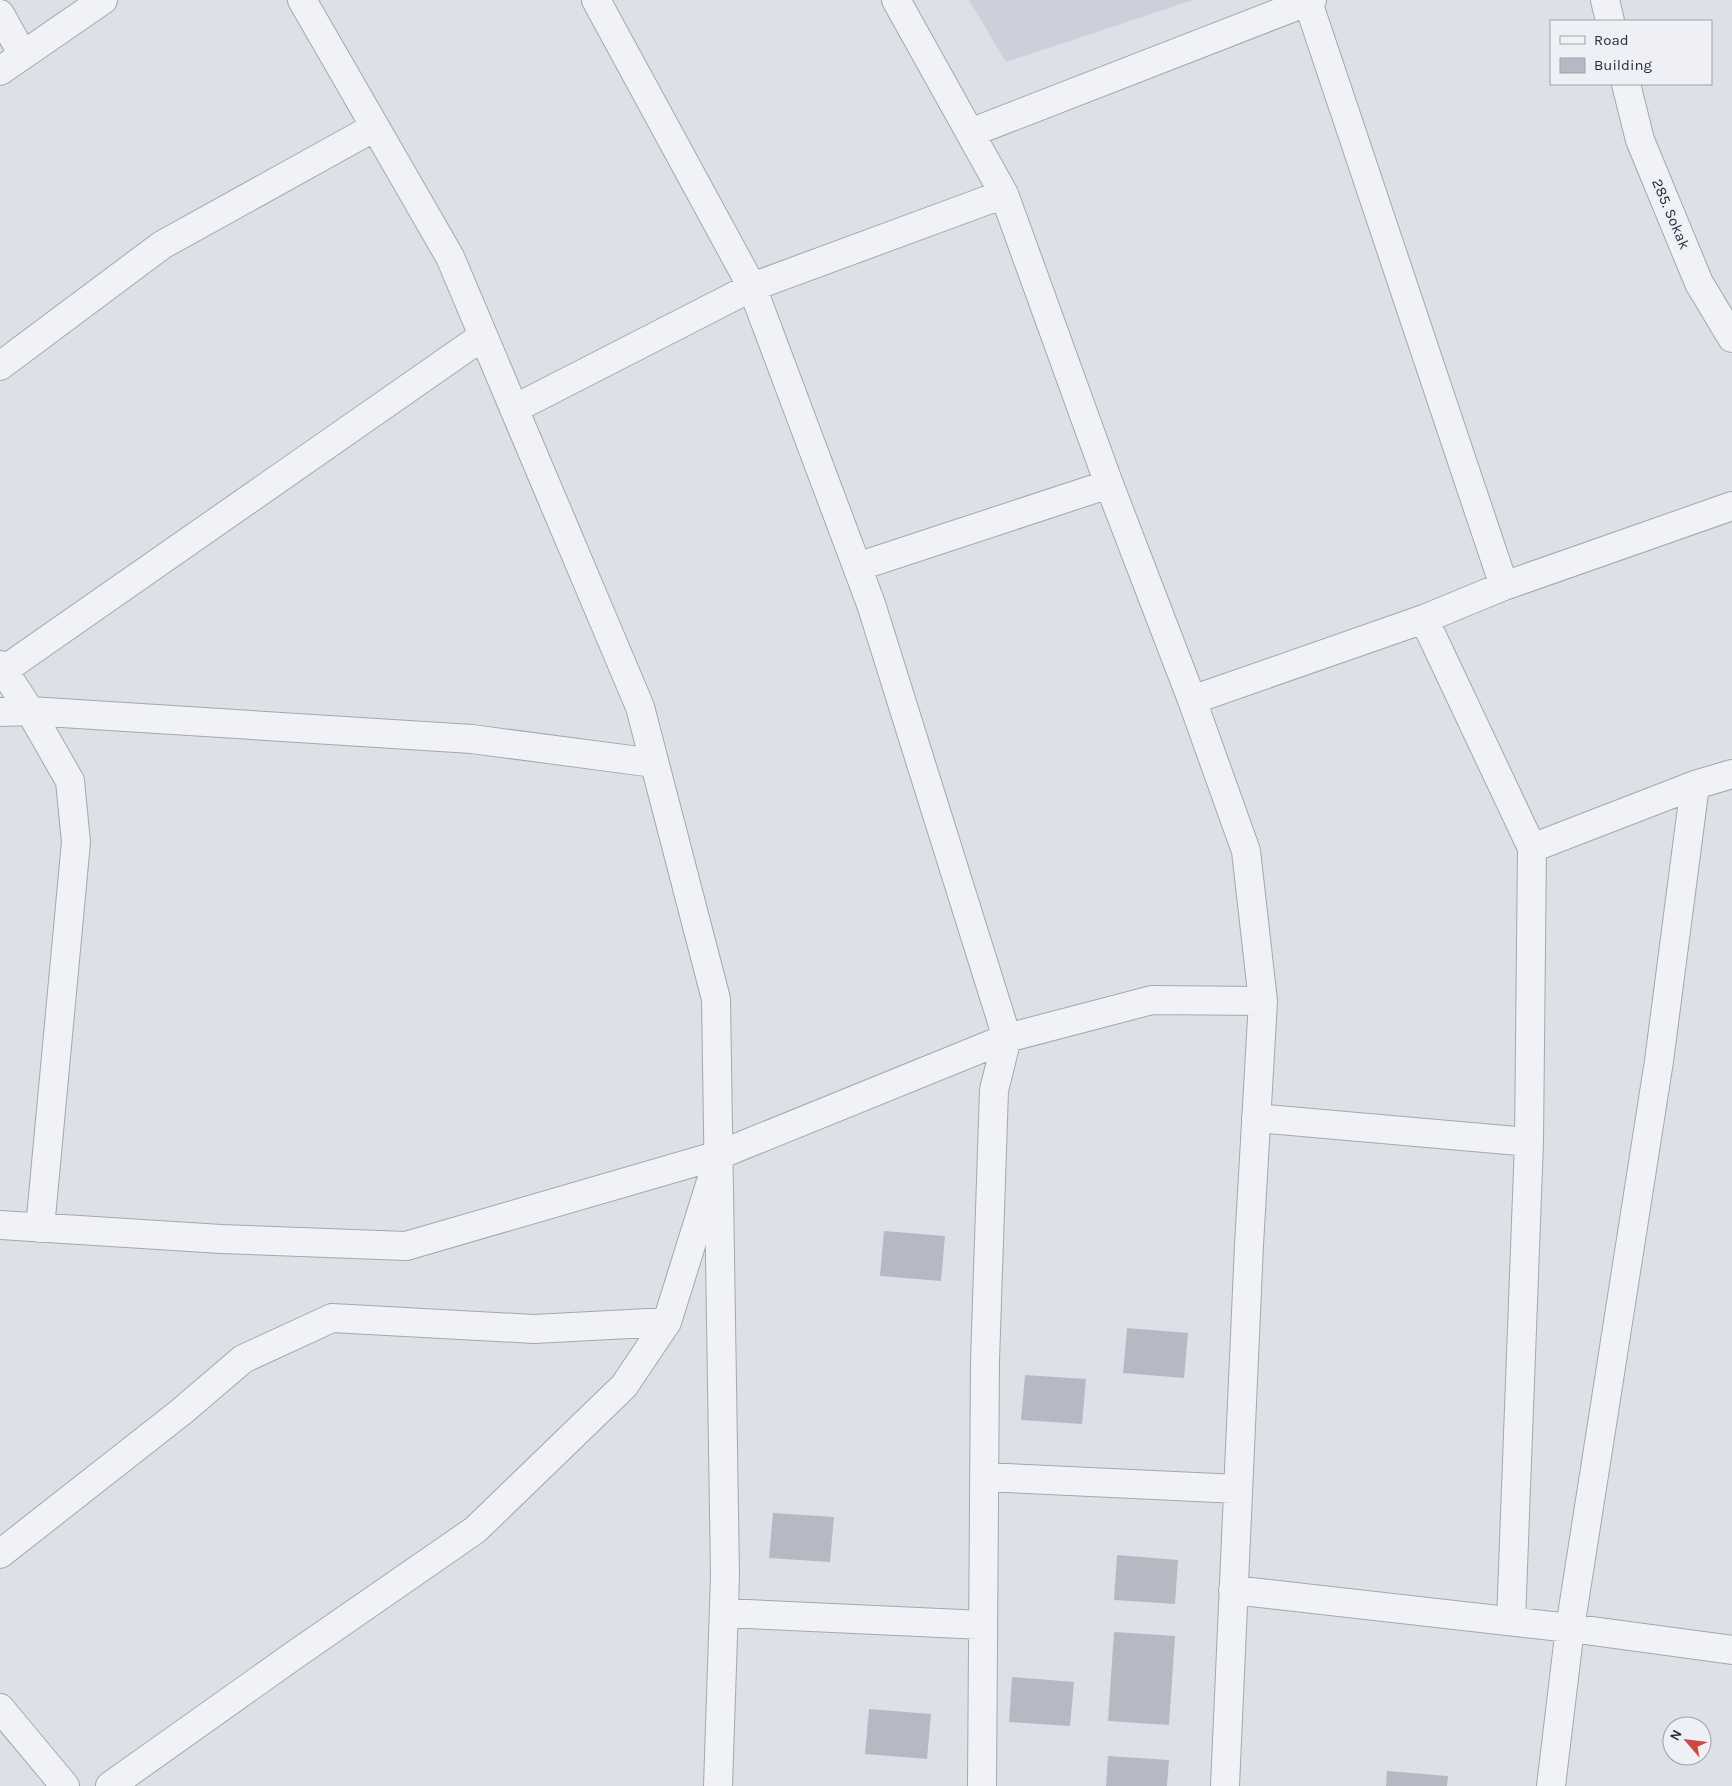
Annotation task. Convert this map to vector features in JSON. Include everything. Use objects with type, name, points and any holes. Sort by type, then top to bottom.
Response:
[{"type":"street","points":[[0,71],[103,0]]},
{"type":"street","points":[[302,0],[450,257],[640,707],[716,999],[725,1576],[718,1786]]},
{"type":"street","points":[[596,0],[752,287],[874,613],[1007,1038],[994,1090],[984,1360],[982,1786]]},
{"type":"street","points":[[896,0],[1004,194],[1109,484],[1192,700],[1246,851],[1263,1001],[1225,1786]]},
{"type":"street","points":[[1605,0],[1610,20]]},
{"type":"street","points":[[970,133],[1310,1],[1504,586]]},
{"type":"street","points":[[0,14],[23,55]]},
{"type":"street","name":"285. Sokak","points":[[1626,85],[1640,140],[1699,283],[1732,338]]},
{"type":"street","points":[[0,366],[162,245],[375,127]]},
{"type":"street","points":[[514,409],[752,287],[1004,194]]},
{"type":"street","points":[[40,1228],[76,842],[70,781],[30,711],[2,668],[483,336]]},
{"type":"street","points":[[857,567],[1109,484]]},
{"type":"street","points":[[1192,700],[1424,619],[1504,586],[1732,506]]},
{"type":"street","points":[[1424,619],[1532,848],[1530,1142],[1511,1622]]},
{"type":"street","points":[[0,712],[30,711],[472,740],[654,762]]},
{"type":"street","points":[[1532,848],[1695,785],[1732,774]]},
{"type":"street","points":[[1551,1786],[1570,1628],[1659,1061],[1695,785]]},
{"type":"street","points":[[0,1225],[222,1239],[406,1246],[719,1155],[1007,1038],[1152,1000],[1263,1001]]},
{"type":"street","points":[[1256,1118],[1530,1142]]},
{"type":"street","points":[[110,1786],[475,1530],[624,1386],[667,1322],[719,1155]]},
{"type":"street","points":[[0,1554],[181,1412],[244,1359],[332,1318],[534,1329],[667,1322]]},
{"type":"street","points":[[984,1477],[1238,1489]]},
{"type":"street","points":[[1233,1590],[1570,1628],[1732,1650]]},
{"type":"street","points":[[724,1612],[983,1625]]},
{"type":"street","points":[[0,1708],[65,1786]]},
{"type":"shaded area","points":[[969,0],[1193,0],[1006,62]]},
{"type":"building","points":[[884,1231],[945,1236],[941,1281],[880,1276]]},
{"type":"building","points":[[1127,1328],[1188,1333],[1184,1378],[1123,1373]]},
{"type":"building","points":[[1025,1375],[1086,1379],[1082,1424],[1021,1420]]},
{"type":"building","points":[[773,1513],[834,1517],[830,1562],[769,1558]]},
{"type":"building","points":[[1117,1555],[1178,1560],[1175,1604],[1114,1600]]},
{"type":"building","points":[[1114,1632],[1175,1636],[1169,1725],[1108,1721]]},
{"type":"building","points":[[1012,1677],[1074,1682],[1070,1726],[1009,1722]]},
{"type":"building","points":[[869,1709],[931,1714],[927,1759],[865,1754]]},
{"type":"building","points":[[1108,1756],[1169,1760],[1167,1786],[1106,1786]]},
{"type":"building","points":[[1387,1771],[1448,1776],[1447,1786],[1386,1786]]}]
